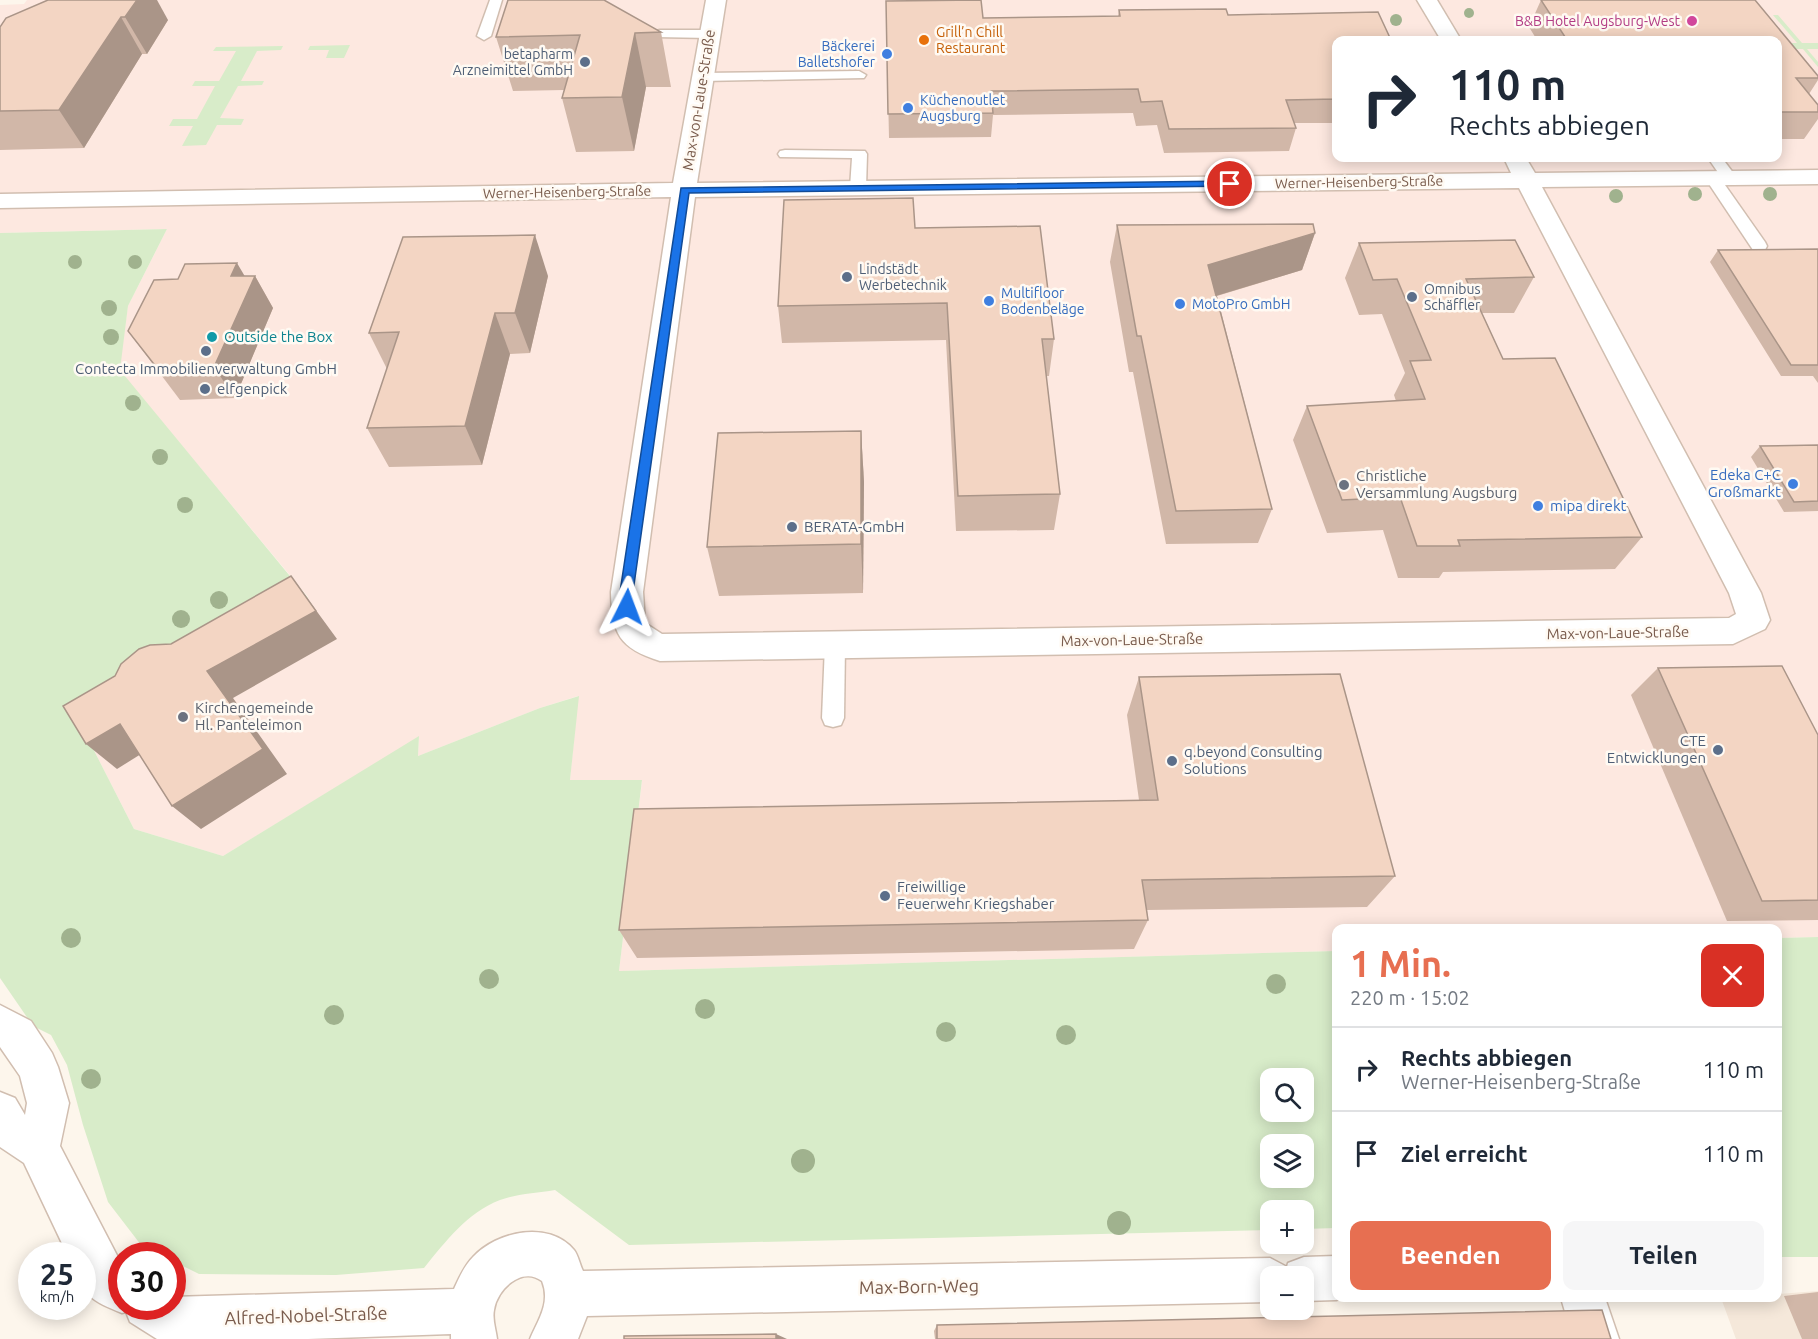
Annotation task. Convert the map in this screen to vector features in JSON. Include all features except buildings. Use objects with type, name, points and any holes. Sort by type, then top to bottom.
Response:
[{"type":"street","name":"Max-von-Laue-Straße","points":[[716,0],[684,190],[627,592],[627,621],[638,639],[660,648],[1733,631],[1754,620],[1745,592],[1521,169]]},
{"type":"street","points":[[1428,0],[1449,36]]},
{"type":"street","name":"Werner-Heisenberg-Straße","points":[[0,201],[858,188],[1521,169],[1719,171],[1818,177]]},
{"type":"street","points":[[0,1025],[18,1035],[38,1067],[48,1103],[39,1148]]},
{"type":"street","points":[[0,1113],[8,1128],[39,1148],[103,1279],[108,1282]]},
{"type":"street","name":"Alfred-Nobel-Straße","points":[[167,1320],[472,1325],[474,1297],[488,1272],[498,1264],[521,1253],[535,1253],[547,1257],[558,1266],[565,1278],[568,1294]]},
{"type":"street","points":[[1314,1279],[1332,1278]]},
{"type":"street","name":"Max-Born-Weg","points":[[568,1294],[1260,1280]]},
{"type":"street","points":[[553,1339],[567,1311],[568,1294]]},
{"type":"street","points":[[1584,1302],[1596,1339]]},
{"type":"lane","points":[[484,36],[496,0]]},
{"type":"lane","points":[[660,34],[710,34]]},
{"type":"lane","points":[[703,76],[859,75]]},
{"type":"lane","points":[[785,154],[860,154],[858,188]]},
{"type":"lane","points":[[1719,171],[1759,246]]},
{"type":"lane","points":[[833,717],[835,645]]},
{"type":"shaded area","points":[[27,0],[1818,0],[1818,937],[1782,938],[1782,924],[1332,924],[1332,951],[619,971],[642,781],[570,780],[578,696],[540,708],[418,756],[419,737],[223,856],[134,829],[79,721],[308,597],[119,370],[128,306],[167,229],[0,233],[0,5],[24,4]]},
{"type":"shaded area","points":[[1818,1291],[1818,1339],[1736,1339],[1722,1302],[1782,1302],[1782,1294]]},
{"type":"green space","points":[[1773,15],[1778,15],[1802,43],[1818,43],[1818,49],[1807,49],[1818,62],[1818,67],[1803,49],[1782,48],[1782,43],[1797,43]]},
{"type":"green space","points":[[350,45],[344,58],[326,58],[329,50],[308,50],[310,46]]},
{"type":"green space","points":[[283,46],[281,50],[257,51],[241,81],[264,81],[262,85],[238,86],[220,118],[244,119],[241,125],[217,125],[206,145],[182,146],[193,126],[169,126],[173,119],[197,119],[215,86],[192,86],[195,81],[219,81],[236,51],[213,51],[216,47]]},
{"type":"green space","points":[[167,229],[128,306],[120,370],[308,598],[79,721],[134,829],[223,856],[419,736],[418,756],[540,708],[579,696],[570,780],[642,780],[619,971],[1332,951],[1332,1228],[1314,1229],[1314,1200],[1260,1200],[1260,1230],[629,1245],[555,1190],[513,1196],[477,1212],[458,1229],[424,1268],[336,1275],[199,1274],[186,1268],[186,1242],[139,1242],[108,1202],[83,1125],[67,1065],[51,1035],[33,1026],[0,978],[0,233]]},
{"type":"green space","points":[[1818,937],[1818,1257],[1782,1257],[1782,938]]},
{"type":"place","name":"B&B Hotel Augsburg-West","points":[[1692,21]]},
{"type":"place","name":"Grill’n Chill Restaurant","points":[[924,40]]},
{"type":"place","name":"Bäckerei Balletshofer","points":[[887,54]]},
{"type":"place","name":"betapharm Arzneimittel GmbH","points":[[585,62]]},
{"type":"place","name":"Küchenoutlet Augsburg","points":[[908,108]]},
{"type":"place","name":"Lindstädt Werbetechnik","points":[[847,277]]},
{"type":"place","name":"Omnibus Schäffler","points":[[1412,297]]},
{"type":"place","name":"Multifloor Bodenbeläge","points":[[989,301]]},
{"type":"place","name":"MotoPro GmbH","points":[[1180,304]]},
{"type":"place","name":"Outside the Box","points":[[212,337]]},
{"type":"place","name":"Contecta Immobilienverwaltung GmbH","points":[[206,351]]},
{"type":"place","name":"elfgenpick","points":[[205,389]]},
{"type":"place","name":"Edeka C+C Großmarkt","points":[[1793,484]]},
{"type":"place","name":"Christliche Versammlung Augsburg","points":[[1344,485]]},
{"type":"place","name":"mipa direkt","points":[[1538,506]]},
{"type":"place","name":"BERATA-GmbH","points":[[792,527]]},
{"type":"place","name":"Kirchengemeinde Hl. Panteleimon","points":[[183,717]]},
{"type":"place","name":"CTE Entwicklungen","points":[[1718,750]]},
{"type":"place","name":"q.beyond Consulting Solutions","points":[[1172,761]]},
{"type":"place","name":"Freiwillige Feuerwehr Kriegshaber","points":[[885,896]]},
{"type":"route","points":[[627,607],[627,592],[654,390],[684,190],[1230,184]]}]
